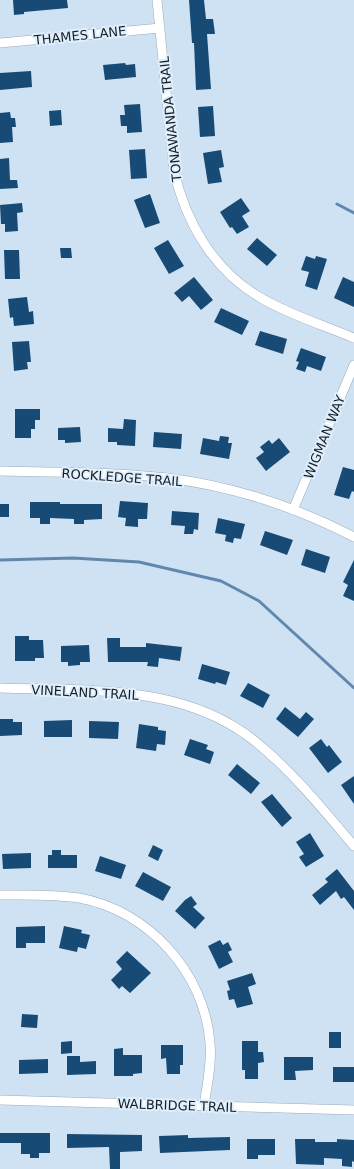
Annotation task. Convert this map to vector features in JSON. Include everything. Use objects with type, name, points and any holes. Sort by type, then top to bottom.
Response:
[{"type":"street","name":"TONAWANDA TRAIL","points":[[157,0],[174,171],[179,192],[196,233],[215,259],[248,289],[275,305],[354,338]]},
{"type":"street","name":"THAMES LANE","points":[[0,43],[160,28]]},
{"type":"street","name":"WIGMAN WAY","points":[[293,510],[354,365]]},
{"type":"street","name":"ROCKLEDGE TRAIL","points":[[0,471],[114,474],[168,478],[220,487],[293,510],[354,538]]},
{"type":"street","name":"VINELAND TRAIL","points":[[0,688],[123,692],[149,695],[175,701],[204,711],[232,726],[262,747],[294,776],[354,846]]},
{"type":"street","points":[[0,895],[58,896],[97,903],[128,917],[162,942],[172,952],[191,979],[202,1003],[207,1023],[211,1057],[204,1106]]},
{"type":"street","name":"WALBRIDGE TRAIL","points":[[0,1100],[354,1110]]},
{"type":"building","points":[[13,0],[67,0],[68,8],[24,12],[24,14],[14,15]]},
{"type":"building","points":[[189,0],[204,0],[206,19],[213,19],[215,34],[207,34],[211,89],[196,90],[194,43],[192,43]]},
{"type":"building","points":[[125,63],[126,65],[135,64],[136,77],[105,80],[103,65]]},
{"type":"building","points":[[31,71],[32,87],[0,90],[0,73]]},
{"type":"building","points":[[140,104],[142,132],[127,133],[127,126],[121,126],[120,115],[125,115],[124,105]]},
{"type":"building","points":[[213,106],[215,136],[200,137],[198,107]]},
{"type":"building","points":[[61,110],[62,125],[50,126],[49,111]]},
{"type":"building","points":[[10,112],[11,118],[15,118],[16,127],[12,127],[13,142],[0,143],[0,113]]},
{"type":"building","points":[[145,149],[147,178],[131,179],[129,150]]},
{"type":"building","points":[[221,150],[224,167],[219,168],[222,182],[208,184],[203,153]]},
{"type":"building","points":[[9,158],[10,180],[17,180],[18,188],[0,189],[0,159]]},
{"type":"building","points":[[150,194],[160,223],[145,228],[134,200]]},
{"type":"building","points":[[241,198],[250,211],[242,216],[249,227],[237,234],[232,227],[230,228],[220,212]]},
{"type":"building","points":[[22,203],[23,212],[17,213],[18,231],[5,232],[5,224],[1,224],[0,205]]},
{"type":"building","points":[[257,238],[277,255],[267,266],[247,249]]},
{"type":"building","points":[[168,240],[184,266],[169,274],[154,248]]},
{"type":"building","points":[[60,248],[71,248],[72,258],[61,258]]},
{"type":"building","points":[[4,250],[19,250],[20,279],[5,279]]},
{"type":"building","points":[[306,256],[315,259],[316,256],[327,259],[317,290],[305,286],[309,272],[301,270]]},
{"type":"building","points":[[194,277],[213,300],[201,310],[189,296],[182,302],[174,293]]},
{"type":"building","points":[[343,277],[354,282],[354,307],[334,298]]},
{"type":"building","points":[[27,297],[29,312],[33,311],[34,324],[14,326],[13,317],[10,318],[8,299]]},
{"type":"building","points":[[221,308],[249,321],[242,335],[214,322]]},
{"type":"building","points":[[260,331],[287,339],[283,354],[255,345]]},
{"type":"building","points":[[29,341],[31,362],[27,362],[28,369],[14,371],[12,342]]},
{"type":"building","points":[[301,348],[326,357],[321,371],[307,366],[305,372],[296,369],[299,362],[296,361]]},
{"type":"building","points":[[15,409],[40,409],[40,420],[35,420],[35,429],[31,429],[31,438],[15,438]]},
{"type":"building","points":[[124,419],[136,420],[135,446],[117,445],[117,442],[108,442],[108,428],[123,429]]},
{"type":"building","points":[[80,427],[81,442],[65,443],[65,440],[58,440],[58,428]]},
{"type":"building","points":[[154,432],[182,434],[181,449],[153,447]]},
{"type":"building","points":[[220,436],[229,437],[228,443],[232,443],[229,459],[200,454],[203,438],[219,441]]},
{"type":"building","points":[[279,438],[290,452],[266,471],[256,458],[264,452],[260,447],[269,440],[272,444]]},
{"type":"building","points":[[343,467],[354,470],[354,492],[352,491],[349,499],[334,495]]},
{"type":"building","points":[[120,501],[148,503],[147,519],[138,519],[138,527],[125,526],[126,518],[118,517]]},
{"type":"building","points":[[30,502],[102,504],[102,519],[84,520],[84,524],[74,524],[74,519],[50,518],[50,524],[40,524],[40,518],[30,518]]},
{"type":"building","points":[[0,504],[9,504],[9,517],[0,517]]},
{"type":"building","points":[[172,511],[199,513],[198,530],[194,529],[193,534],[184,534],[185,526],[171,525]]},
{"type":"building","points":[[218,518],[245,524],[241,539],[234,538],[233,543],[225,541],[226,535],[215,533]]},
{"type":"building","points":[[265,531],[293,540],[287,555],[260,545]]},
{"type":"building","points":[[306,549],[330,557],[325,573],[301,565]]},
{"type":"building","points":[[354,560],[354,601],[343,596],[348,585],[343,582]]},
{"type":"building","points":[[15,636],[29,636],[29,640],[43,640],[44,658],[35,658],[35,661],[15,661]]},
{"type":"building","points":[[107,638],[120,638],[120,647],[146,647],[146,643],[182,647],[180,661],[159,658],[158,667],[147,666],[148,662],[108,662]]},
{"type":"building","points":[[89,645],[90,662],[80,662],[80,665],[68,666],[68,662],[61,662],[61,646]]},
{"type":"building","points":[[202,664],[230,672],[226,685],[216,682],[215,684],[198,679]]},
{"type":"building","points":[[248,683],[270,695],[263,708],[240,696]]},
{"type":"building","points":[[285,707],[300,719],[306,712],[314,719],[298,737],[276,719]]},
{"type":"building","points":[[0,719],[13,719],[13,722],[22,722],[22,735],[0,736]]},
{"type":"building","points":[[72,720],[72,737],[44,737],[44,721]]},
{"type":"building","points":[[89,721],[119,722],[118,739],[89,738]]},
{"type":"building","points":[[139,724],[158,727],[158,730],[166,731],[165,745],[157,744],[156,751],[136,748]]},
{"type":"building","points":[[190,739],[208,745],[206,749],[214,752],[210,764],[184,755]]},
{"type":"building","points":[[321,739],[327,747],[329,745],[342,762],[328,773],[309,748]]},
{"type":"building","points":[[237,764],[260,783],[251,794],[228,775]]},
{"type":"building","points":[[354,776],[354,804],[341,785]]},
{"type":"building","points":[[272,794],[292,818],[282,827],[261,802]]},
{"type":"building","points":[[310,833],[324,856],[306,867],[299,857],[304,854],[296,842]]},
{"type":"building","points":[[153,845],[163,850],[158,861],[148,856]]},
{"type":"building","points":[[52,850],[61,850],[61,855],[77,855],[77,868],[48,868],[48,855],[52,855]]},
{"type":"building","points":[[31,853],[31,868],[3,869],[2,854]]},
{"type":"building","points":[[100,856],[126,865],[121,879],[95,871]]},
{"type":"building","points":[[337,869],[354,891],[354,910],[344,897],[341,899],[336,891],[320,905],[312,895],[328,882],[325,879]]},
{"type":"building","points":[[143,872],[171,887],[163,901],[135,886]]},
{"type":"building","points":[[191,896],[197,904],[193,907],[205,918],[195,929],[175,911]]},
{"type":"building","points":[[45,926],[45,943],[26,943],[26,948],[16,948],[16,927]]},
{"type":"building","points":[[64,926],[82,930],[81,933],[90,935],[86,949],[78,947],[77,952],[59,948]]},
{"type":"building","points":[[220,940],[223,945],[228,942],[232,950],[228,952],[233,962],[219,969],[208,946]]},
{"type":"building","points":[[127,951],[151,973],[130,993],[122,986],[119,989],[111,980],[122,969],[116,962]]},
{"type":"building","points":[[252,973],[256,984],[248,987],[253,1004],[237,1008],[234,999],[229,1000],[227,991],[230,990],[227,981]]},
{"type":"building","points":[[22,1014],[38,1015],[37,1028],[21,1027]]},
{"type":"building","points":[[329,1032],[341,1032],[341,1048],[329,1048]]},
{"type":"building","points":[[72,1041],[72,1053],[61,1054],[61,1042]]},
{"type":"building","points":[[242,1041],[258,1041],[258,1052],[263,1052],[264,1062],[258,1063],[258,1079],[245,1079],[245,1070],[242,1070]]},
{"type":"building","points":[[161,1045],[183,1045],[183,1065],[180,1065],[180,1074],[167,1074],[166,1058],[161,1059]]},
{"type":"building","points":[[123,1048],[123,1055],[142,1055],[142,1073],[133,1074],[133,1076],[114,1076],[114,1049]]},
{"type":"building","points":[[67,1056],[80,1056],[80,1062],[96,1061],[96,1074],[67,1075]]},
{"type":"building","points":[[284,1057],[313,1057],[313,1070],[295,1071],[296,1080],[284,1080]]},
{"type":"building","points":[[48,1059],[48,1073],[19,1074],[19,1060]]},
{"type":"building","points":[[333,1067],[354,1067],[354,1082],[333,1082]]},
{"type":"building","points":[[0,1133],[50,1133],[50,1153],[39,1153],[39,1158],[30,1158],[30,1154],[21,1154],[21,1143],[0,1143]]},
{"type":"building","points":[[67,1134],[142,1135],[142,1151],[120,1152],[120,1169],[110,1169],[109,1147],[67,1148]]},
{"type":"building","points":[[188,1135],[188,1138],[230,1137],[230,1150],[160,1153],[159,1136]]},
{"type":"building","points":[[247,1139],[275,1139],[275,1155],[258,1155],[258,1159],[247,1159]]},
{"type":"building","points":[[295,1139],[315,1139],[315,1142],[337,1142],[337,1139],[354,1140],[354,1162],[352,1161],[352,1167],[342,1166],[342,1159],[324,1158],[324,1165],[296,1164]]},
{"type":"waterway","points":[[337,204],[354,213]]},
{"type":"waterway","points":[[0,560],[73,558],[139,562],[221,581],[259,601],[354,688]]}]
